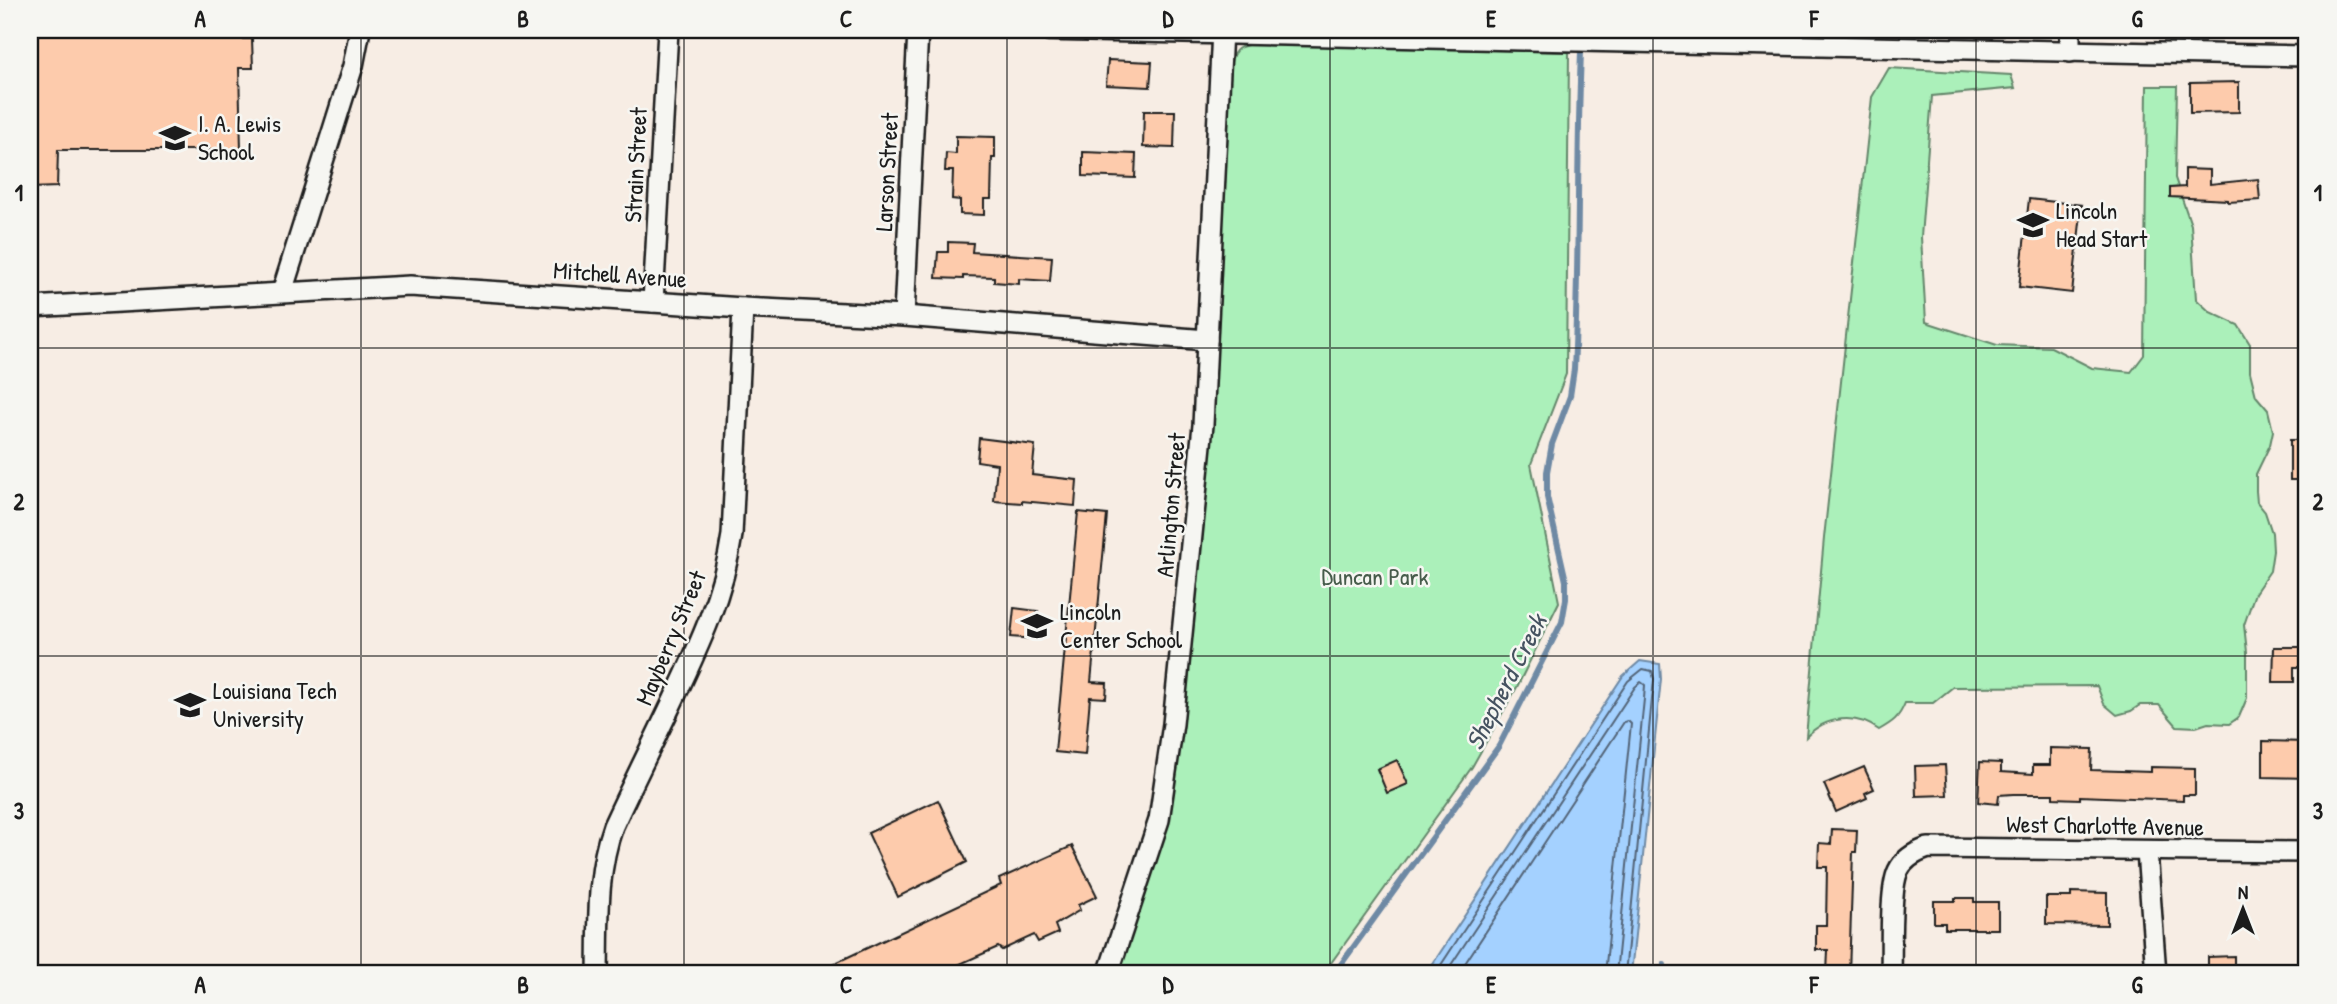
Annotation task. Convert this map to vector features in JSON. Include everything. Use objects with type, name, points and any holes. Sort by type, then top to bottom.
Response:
[{"type":"street","points":[[282,292],[353,66],[360,30]]},
{"type":"street","name":"Strain Street","points":[[653,302],[668,30]]},
{"type":"street","name":"Larson Street","points":[[905,316],[918,30]]},
{"type":"street","points":[[1039,30],[2307,56]]},
{"type":"street","points":[[2070,30],[2070,52]]},
{"type":"street","name":"Arlington Street","points":[[1108,974],[1151,849],[1165,785],[1196,512],[1222,32]]},
{"type":"street","name":"Mitchell Avenue","points":[[30,307],[411,286],[905,316],[1207,340]]},
{"type":"street","name":"Mayberry Street","points":[[598,974],[601,869],[606,846],[703,638],[720,594],[728,563],[732,535],[743,308]]},
{"type":"street","name":"West Charlotte Avenue","points":[[1891,974],[1894,884],[1898,870],[1906,860],[1928,848],[2307,852]]},
{"type":"street","points":[[2147,851],[2156,974]]},
{"type":"green space","name":"Duncan Park","points":[[1254,44],[1569,52],[1566,374],[1531,464],[1559,602],[1517,687],[1472,767],[1323,974],[1117,974],[1167,824],[1183,726],[1214,379],[1231,62],[1238,48]]},
{"type":"green space","points":[[1889,68],[2011,75],[2015,88],[1932,96],[1921,237],[1926,322],[1997,345],[2051,347],[2092,368],[2131,372],[2144,355],[2147,86],[2177,86],[2175,178],[2191,225],[2196,299],[2210,312],[2238,325],[2250,344],[2250,372],[2256,396],[2268,410],[2273,431],[2270,445],[2256,474],[2257,502],[2265,512],[2272,533],[2270,571],[2255,593],[2244,625],[2247,698],[2239,717],[2229,724],[2177,726],[2159,705],[2140,705],[2117,715],[2104,704],[2097,686],[1953,687],[1933,703],[1905,703],[1895,719],[1879,730],[1861,721],[1841,719],[1823,725],[1806,737],[1824,538],[1872,97]]},
{"type":"water","points":[[1640,661],[1660,664],[1661,679],[1631,974],[1426,974],[1623,676]]},
{"type":"building","points":[[30,30],[236,30],[236,39],[252,39],[253,68],[239,68],[241,150],[58,150],[57,187],[30,188]]},
{"type":"building","points":[[1108,60],[1152,62],[1150,87],[1106,85]]},
{"type":"building","points":[[2239,82],[2239,112],[2190,113],[2190,83]]},
{"type":"building","points":[[1144,111],[1175,111],[1174,148],[1143,147]]},
{"type":"building","points":[[956,136],[995,137],[991,199],[984,199],[984,215],[960,214],[960,200],[952,199],[953,171],[945,171],[946,153],[956,154]]},
{"type":"building","points":[[1083,152],[1136,154],[1135,178],[1083,176]]},
{"type":"building","points":[[2185,169],[2210,170],[2210,184],[2258,179],[2260,200],[2228,202],[2170,197],[2170,188],[2185,187]]},
{"type":"building","points":[[2029,199],[2082,205],[2072,293],[2019,287]]},
{"type":"building","points":[[948,242],[973,243],[972,252],[1052,257],[1050,281],[1019,279],[1019,284],[994,282],[994,277],[936,278],[938,252],[948,252]]},
{"type":"building","points":[[979,438],[1035,445],[1032,475],[1077,480],[1075,506],[994,501],[997,464],[977,461]]},
{"type":"building","points":[[2290,440],[2307,440],[2307,480],[2290,480]]},
{"type":"building","points":[[1078,512],[1107,515],[1091,682],[1107,683],[1106,698],[1090,697],[1085,755],[1055,752]]},
{"type":"building","points":[[1014,608],[1038,611],[1035,639],[1011,637]]},
{"type":"building","points":[[2274,647],[2307,647],[2307,667],[2294,667],[2294,682],[2273,682]]},
{"type":"building","points":[[2263,741],[2307,742],[2307,778],[2263,777]]},
{"type":"building","points":[[2050,748],[2092,749],[2091,770],[2151,772],[2151,767],[2195,768],[2195,795],[2183,795],[2183,800],[2080,796],[2080,799],[2053,798],[2053,794],[2013,794],[1999,795],[1998,804],[1978,802],[1980,762],[2001,763],[2001,772],[2033,774],[2033,765],[2050,765]]},
{"type":"building","points":[[1397,760],[1408,784],[1387,793],[1377,769]]},
{"type":"building","points":[[1945,765],[1947,795],[1916,796],[1915,766]]},
{"type":"building","points":[[1864,767],[1874,789],[1865,793],[1867,798],[1836,812],[1824,784]]},
{"type":"building","points":[[938,800],[967,862],[898,897],[868,833]]},
{"type":"building","points":[[1832,829],[1857,830],[1856,852],[1853,852],[1849,974],[1827,974],[1828,950],[1816,950],[1816,925],[1826,925],[1827,867],[1818,867],[1819,843],[1831,844]]},
{"type":"building","points":[[1072,846],[1097,896],[1078,905],[1080,910],[1055,925],[1058,933],[1038,942],[1034,935],[1002,950],[998,947],[938,974],[812,974],[1001,885],[999,879]]},
{"type":"building","points":[[2071,892],[2107,893],[2107,925],[2046,924],[2046,897],[2071,897]]},
{"type":"building","points":[[1955,898],[1974,898],[1974,902],[1998,902],[1998,929],[1945,929],[1945,923],[1934,923],[1934,901],[1955,901]]},
{"type":"building","points":[[2234,956],[2234,974],[2208,974],[2208,957]]},
{"type":"waterway","name":"Shepherd Creek","points":[[1334,974],[1499,746],[1562,622],[1566,581],[1547,497],[1547,472],[1552,444],[1570,396],[1574,369],[1582,30]]},
{"type":"waterway","points":[[1663,974],[1664,965]]},
{"type":"place","name":"I. A. Lewis School","points":[[175,138]]},
{"type":"place","name":"Lincoln Head Start","points":[[2033,225]]},
{"type":"place","name":"Lincoln Center School","points":[[1037,626]]},
{"type":"place","name":"Louisiana Tech University","points":[[190,705]]}]
